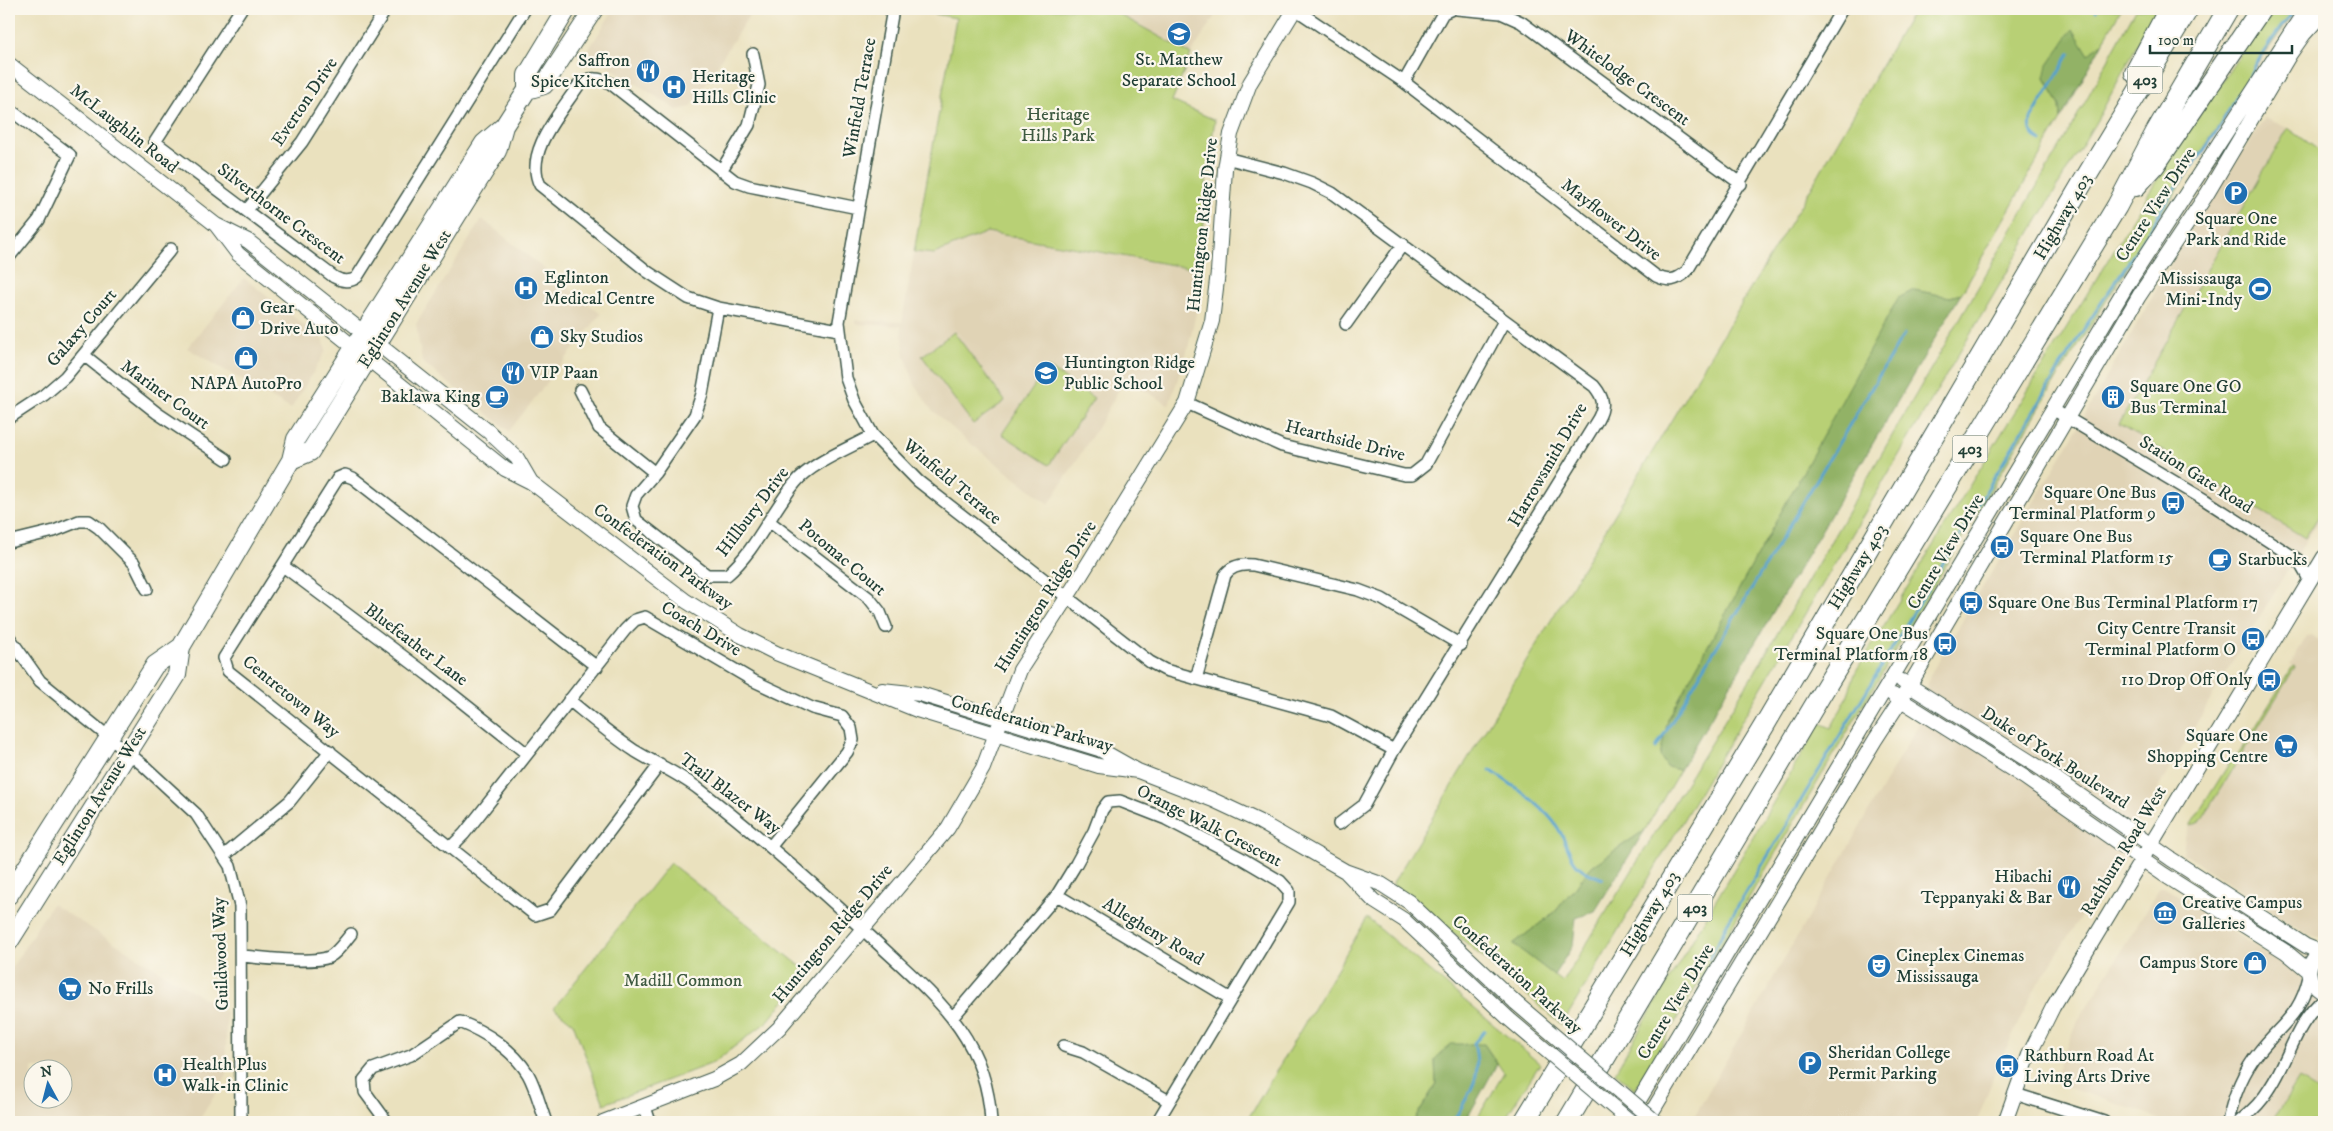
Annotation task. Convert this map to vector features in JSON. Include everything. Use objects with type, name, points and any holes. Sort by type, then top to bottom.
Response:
[{"type":"highway","points":[[2102,152],[2122,98],[2168,9]]},
{"type":"highway","name":"Highway 403","points":[[1524,1122],[1769,718],[2188,9]]},
{"type":"highway","name":"Highway 403","points":[[1567,1122],[1817,701],[2117,206],[2157,130],[2228,9]]},
{"type":"highway","points":[[2117,206],[2155,165],[2261,9]]},
{"type":"main road","name":"Eglinton Avenue West","points":[[291,460],[310,452],[497,151],[504,126],[526,90],[527,75],[567,9]]},
{"type":"main road","points":[[526,90],[544,85],[594,9]]},
{"type":"main road","name":"Eglinton Avenue West","points":[[9,942],[177,675],[181,647],[291,460],[296,439],[484,143],[504,126]]},
{"type":"main road","name":"Eglinton Avenue West","points":[[9,895],[155,665],[181,647]]},
{"type":"street","name":"Silverthorne Crescent","points":[[241,9],[155,142],[340,280],[355,279],[525,9]]},
{"type":"street","name":"Everton Drive","points":[[248,210],[302,142],[386,9]]},
{"type":"street","name":"Winfield Terrace","points":[[893,9],[858,208],[839,330],[846,378],[854,400],[873,435],[918,481],[1150,662],[1165,670],[1331,716],[1394,750]]},
{"type":"street","name":"Mayflower Drive","points":[[1294,9],[1404,82],[1656,276],[1666,281],[1673,280],[1687,271],[1741,184],[1842,9]]},
{"type":"street","name":"Huntington Ridge Drive","points":[[603,1122],[714,1079],[741,1064],[779,1028],[861,928],[948,828],[960,811],[983,768],[1020,670],[1187,402],[1212,321],[1218,272],[1220,219],[1226,158],[1231,134],[1250,83],[1294,9]]},
{"type":"street","points":[[1404,82],[1443,13],[1452,9]]},
{"type":"street","name":"Whitelodge Crescent","points":[[1457,9],[1501,12],[1521,22],[1741,184]]},
{"type":"street","name":"Centre View Drive","points":[[1626,1122],[2054,410],[2127,285],[2244,103],[2299,20],[2309,9]]},
{"type":"street","name":"Centre View Drive","points":[[1646,1122],[1875,740],[1901,700],[2069,418],[2139,296],[2207,194],[2290,54],[2304,34],[2324,12]]},
{"type":"street","points":[[721,171],[749,125],[759,85],[753,54]]},
{"type":"street","name":"McLaughlin Road","points":[[9,64],[216,225],[248,242],[378,343]]},
{"type":"street","points":[[839,330],[718,308],[688,298],[648,272],[540,185],[535,176],[534,165],[537,149],[580,83],[594,78],[610,83],[721,171],[749,186],[858,208]]},
{"type":"street","points":[[9,109],[70,155],[39,220],[9,257]]},
{"type":"street","name":"Harrowsmith Drive","points":[[1226,158],[1312,183],[1348,203],[1504,321],[1594,386],[1604,401],[1603,410],[1461,645],[1394,750],[1364,805],[1339,824]]},
{"type":"street","name":"McLaughlin Road","points":[[216,225],[238,254],[367,360]]},
{"type":"street","points":[[1346,324],[1403,244]]},
{"type":"street","name":"Galaxy Court","points":[[9,418],[44,395],[85,356],[171,250]]},
{"type":"street","name":"Hillbury Drive","points":[[718,308],[702,394],[695,415],[655,473],[636,494],[632,506],[636,520],[707,574],[726,575],[770,522],[795,483],[806,472],[873,435]]},
{"type":"street","name":"Hearthside Drive","points":[[1187,402],[1282,446],[1404,475],[1412,474],[1426,464],[1504,321]]},
{"type":"street","name":"Confederation Parkway","points":[[378,343],[490,432],[517,458],[531,482]]},
{"type":"street","name":"Mariner Court","points":[[85,356],[157,414],[226,459]]},
{"type":"street","name":"Confederation Parkway","points":[[367,360],[505,469],[531,482],[686,601],[776,653],[918,710],[1099,766],[1138,771]]},
{"type":"street","points":[[580,390],[599,428],[655,473]]},
{"type":"street","name":"Station Gate Road","points":[[2054,410],[2205,500],[2298,560],[2310,581]]},
{"type":"street","name":"Centretown Way","points":[[596,667],[353,478],[345,475],[338,478],[224,658],[224,665],[228,671],[534,915],[543,914],[554,905],[660,764]]},
{"type":"street","points":[[9,542],[54,531],[79,521],[89,521],[99,528],[134,563],[147,588]]},
{"type":"street","name":"Potomac Court","points":[[770,522],[869,598],[880,612],[886,627]]},
{"type":"street","name":"Rathburn Road West","points":[[2005,1122],[2029,1055],[2053,1006],[2324,557]]},
{"type":"street","points":[[1196,679],[1225,575],[1230,570],[1241,565],[1253,565],[1358,590],[1382,600],[1461,645]]},
{"type":"street","name":"Bluefeather Lane","points":[[283,566],[428,675],[526,753]]},
{"type":"street","name":"Coach Drive","points":[[451,847],[464,834],[526,753],[625,630],[635,620],[645,616],[754,681],[812,708],[842,716],[851,728],[852,740],[847,752],[771,846]]},
{"type":"street","name":"Guildwood Way","points":[[9,636],[40,681],[128,753],[196,814],[225,855],[230,866],[240,906],[242,956],[241,1122]]},
{"type":"street","name":"Duke of York Boulevard","points":[[1894,676],[2045,770],[2150,844],[2306,946],[2323,951]]},
{"type":"street","name":"Confederation Parkway","points":[[861,688],[920,694],[1099,749],[1138,771],[1213,800],[1258,821],[1345,871],[1381,884],[1409,902],[1516,1003],[1656,1122]]},
{"type":"street","name":"Duke of York Boulevard","points":[[1885,691],[2000,761],[2142,858],[2286,952],[2309,974],[2312,984],[2324,992]]},
{"type":"street","name":"Trail Blazer Way","points":[[569,700],[635,751],[660,764],[699,789],[771,846],[861,928]]},
{"type":"street","points":[[225,855],[290,801],[330,751]]},
{"type":"street","name":"Orange Walk Crescent","points":[[953,1017],[1058,895],[1108,802],[1120,801],[1166,819],[1241,858],[1280,881],[1289,891],[1289,902],[1157,1122]]},
{"type":"street","name":"Confederation Parkway","points":[[1345,871],[1374,902],[1404,920],[1509,1019],[1631,1122]]},
{"type":"street","name":"Allegheny Road","points":[[1058,895],[1231,999]]},
{"type":"street","points":[[861,928],[946,1008],[953,1017],[982,1070],[991,1106],[991,1122]]},
{"type":"street","points":[[242,956],[313,960],[329,957],[339,949],[351,934]]},
{"type":"street","points":[[2228,1122],[2231,1106],[2250,1063],[2296,1012],[2304,998],[2315,956],[2323,951]]},
{"type":"street","points":[[2239,1122],[2253,1111],[2270,1088],[2300,1026],[2311,1010],[2324,999]]},
{"type":"street","points":[[386,1122],[365,1092],[364,1080],[373,1069],[411,1055],[460,1022],[481,1030],[516,1058],[528,1075],[546,1122]]},
{"type":"street","points":[[1064,1046],[1083,1052],[1169,1101]]},
{"type":"street","points":[[2015,1094],[2104,1122]]},
{"type":"street","points":[[645,1107],[650,1122]]},
{"type":"shaded area","points":[[614,9],[753,9],[691,107],[677,110],[587,52]]},
{"type":"shaded area","name":"St. Matthew Separate School","points":[[1120,9],[1219,9],[1191,54],[1117,13]]},
{"type":"shaded area","points":[[2265,118],[2288,128],[2324,154],[2324,513],[2282,579],[2111,868],[2033,992],[1996,1070],[1977,1122],[1691,1122],[1918,725],[1930,675],[2065,450],[2187,236]]},
{"type":"shaded area","points":[[482,219],[601,314],[509,431],[422,362],[416,324]]},
{"type":"shaded area","name":"Huntington Ridge Public School","points":[[987,232],[1201,270],[1199,300],[1188,348],[1169,405],[1125,379],[1097,428],[1049,504],[966,440],[931,409],[915,385],[905,356],[901,326],[856,324],[856,320],[902,322],[914,252],[934,254]]},
{"type":"shaded area","points":[[244,278],[324,341],[326,351],[291,409],[187,348]]},
{"type":"shaded area","name":"Square One Shopping Centre","points":[[2311,635],[2324,645],[2324,937],[2306,934],[2183,853],[2185,836],[2190,826],[2199,824],[2295,667],[2290,664],[2307,636]]},
{"type":"shaded area","points":[[2160,887],[2164,887],[2298,975],[2317,994],[2324,997],[2324,1122],[2164,1122],[2145,1113],[2058,1084],[2054,1078],[2078,1021]]},
{"type":"shaded area","points":[[52,904],[226,1012],[226,1077],[198,1122],[9,1122],[9,972]]},
{"type":"green space","name":"Heritage Hills Park","points":[[909,9],[1120,9],[1117,13],[1191,54],[1172,101],[1215,120],[1207,169],[1201,270],[987,232],[934,254],[914,252],[956,18]]},
{"type":"green space","points":[[1914,9],[2121,9],[2103,42],[2089,55],[2073,30],[2045,78],[2060,106],[2061,119],[1961,294],[1950,297],[1914,290],[1898,299],[1668,719],[1668,767],[1680,770],[1645,830],[1592,866],[1555,912],[1513,944],[1563,982],[1759,665],[2070,129],[2136,9],[2156,9],[2100,115],[1562,1025],[1459,937],[1395,891],[1393,883],[1811,188]]},
{"type":"green space","points":[[2271,9],[2297,9],[2263,56],[2059,375],[1635,1090],[1615,1072],[1820,723],[1831,728],[1846,700],[1856,671],[2171,157]]},
{"type":"green space","points":[[2073,29],[2089,55],[2103,42],[2061,119],[2060,106],[2045,78],[2048,65]]},
{"type":"green space","name":"Mississauga Mini-Indy","points":[[2288,128],[2324,154],[2324,508],[2305,538],[2119,424]]},
{"type":"green space","points":[[1914,290],[1950,297],[1961,294],[1680,770],[1667,767],[1660,756],[1668,719],[1898,298]]},
{"type":"green space","points":[[954,332],[1005,401],[973,424],[922,356]]},
{"type":"green space","points":[[1047,367],[1094,398],[1049,465],[1002,434]]},
{"type":"green space","points":[[2293,666],[2295,667],[2199,824],[2190,826],[2229,764],[2237,757]]},
{"type":"green space","points":[[1645,830],[1595,911],[1576,918],[1573,945],[1554,975],[1513,944],[1555,912],[1592,866]]},
{"type":"green space","name":"Madill Common","points":[[670,863],[808,972],[768,1021],[713,1063],[604,1104],[573,1023],[554,1008]]},
{"type":"green space","points":[[1367,918],[1540,1064],[1503,1122],[1475,1122],[1504,1073],[1484,1044],[1435,1059],[1436,1084],[1413,1122],[1246,1122]]},
{"type":"green space","points":[[1451,1044],[1484,1044],[1497,1064],[1465,1122],[1413,1122],[1436,1084],[1435,1059]]},
{"type":"green space","points":[[2299,1079],[2324,1095],[2324,1122],[2279,1122],[2274,1119]]},
{"type":"waterway","points":[[2158,215],[2213,137],[2272,39],[2296,9]]},
{"type":"waterway","points":[[2041,141],[2031,132],[2031,119],[2070,53]]},
{"type":"waterway","points":[[1709,959],[1727,924],[2076,341],[2161,213]]},
{"type":"waterway","points":[[1656,748],[1904,334]]},
{"type":"waterway","points":[[1490,770],[1539,806],[1560,831],[1575,862],[1590,874],[1603,879]]},
{"type":"waterway","points":[[1453,1122],[1473,1085],[1477,1067],[1474,1043],[1485,1031]]},
{"type":"place","name":"St. Matthew Separate School","points":[[1179,34]]},
{"type":"place","name":"Saffron Spice Kitchen","points":[[648,71]]},
{"type":"place","name":"Heritage Hills Clinic","points":[[674,87]]},
{"type":"place","name":"Square One Park and Ride","points":[[2236,193]]},
{"type":"place","name":"Eglinton Medical Centre","points":[[526,288]]},
{"type":"place","name":"Mississauga Mini-Indy","points":[[2260,289]]},
{"type":"place","name":"Gear Drive Auto","points":[[243,318]]},
{"type":"place","name":"Sky Studios","points":[[542,337]]},
{"type":"place","name":"NAPA AutoPro","points":[[246,358]]},
{"type":"place","name":"VIP Paan","points":[[513,373]]},
{"type":"place","name":"Huntington Ridge Public School","points":[[1046,373]]},
{"type":"place","name":"Baklawa King","points":[[497,397]]},
{"type":"place","name":"Square One GO Bus Terminal","points":[[2113,397]]},
{"type":"place","name":"Square One Bus Terminal Platform 9","points":[[2173,503]]},
{"type":"place","name":"Square One Bus Terminal Platform 15","points":[[2002,547]]},
{"type":"place","name":"Starbucks","points":[[2220,560]]},
{"type":"place","name":"Square One Bus Terminal Platform 17","points":[[1971,603]]},
{"type":"place","name":"City Centre Transit Terminal Platform O","points":[[2253,639]]},
{"type":"place","name":"Square One Bus Terminal Platform 18","points":[[1945,644]]},
{"type":"place","name":"110 Drop Off Only","points":[[2269,680]]},
{"type":"place","name":"Square One Shopping Centre","points":[[2286,746]]},
{"type":"place","name":"Hibachi Teppanyaki & Bar","points":[[2069,887]]},
{"type":"place","name":"Creative Campus Galleries","points":[[2165,913]]},
{"type":"place","name":"Campus Store","points":[[2255,963]]},
{"type":"place","name":"Cineplex Cinemas Mississauga","points":[[1879,966]]},
{"type":"place","name":"No Frills","points":[[70,989]]},
{"type":"place","name":"Sheridan College Permit Parking","points":[[1810,1063]]},
{"type":"place","name":"Rathburn Road At Living Arts Drive","points":[[2007,1066]]},
{"type":"place","name":"Health Plus Walk-in Clinic","points":[[165,1075]]}]
